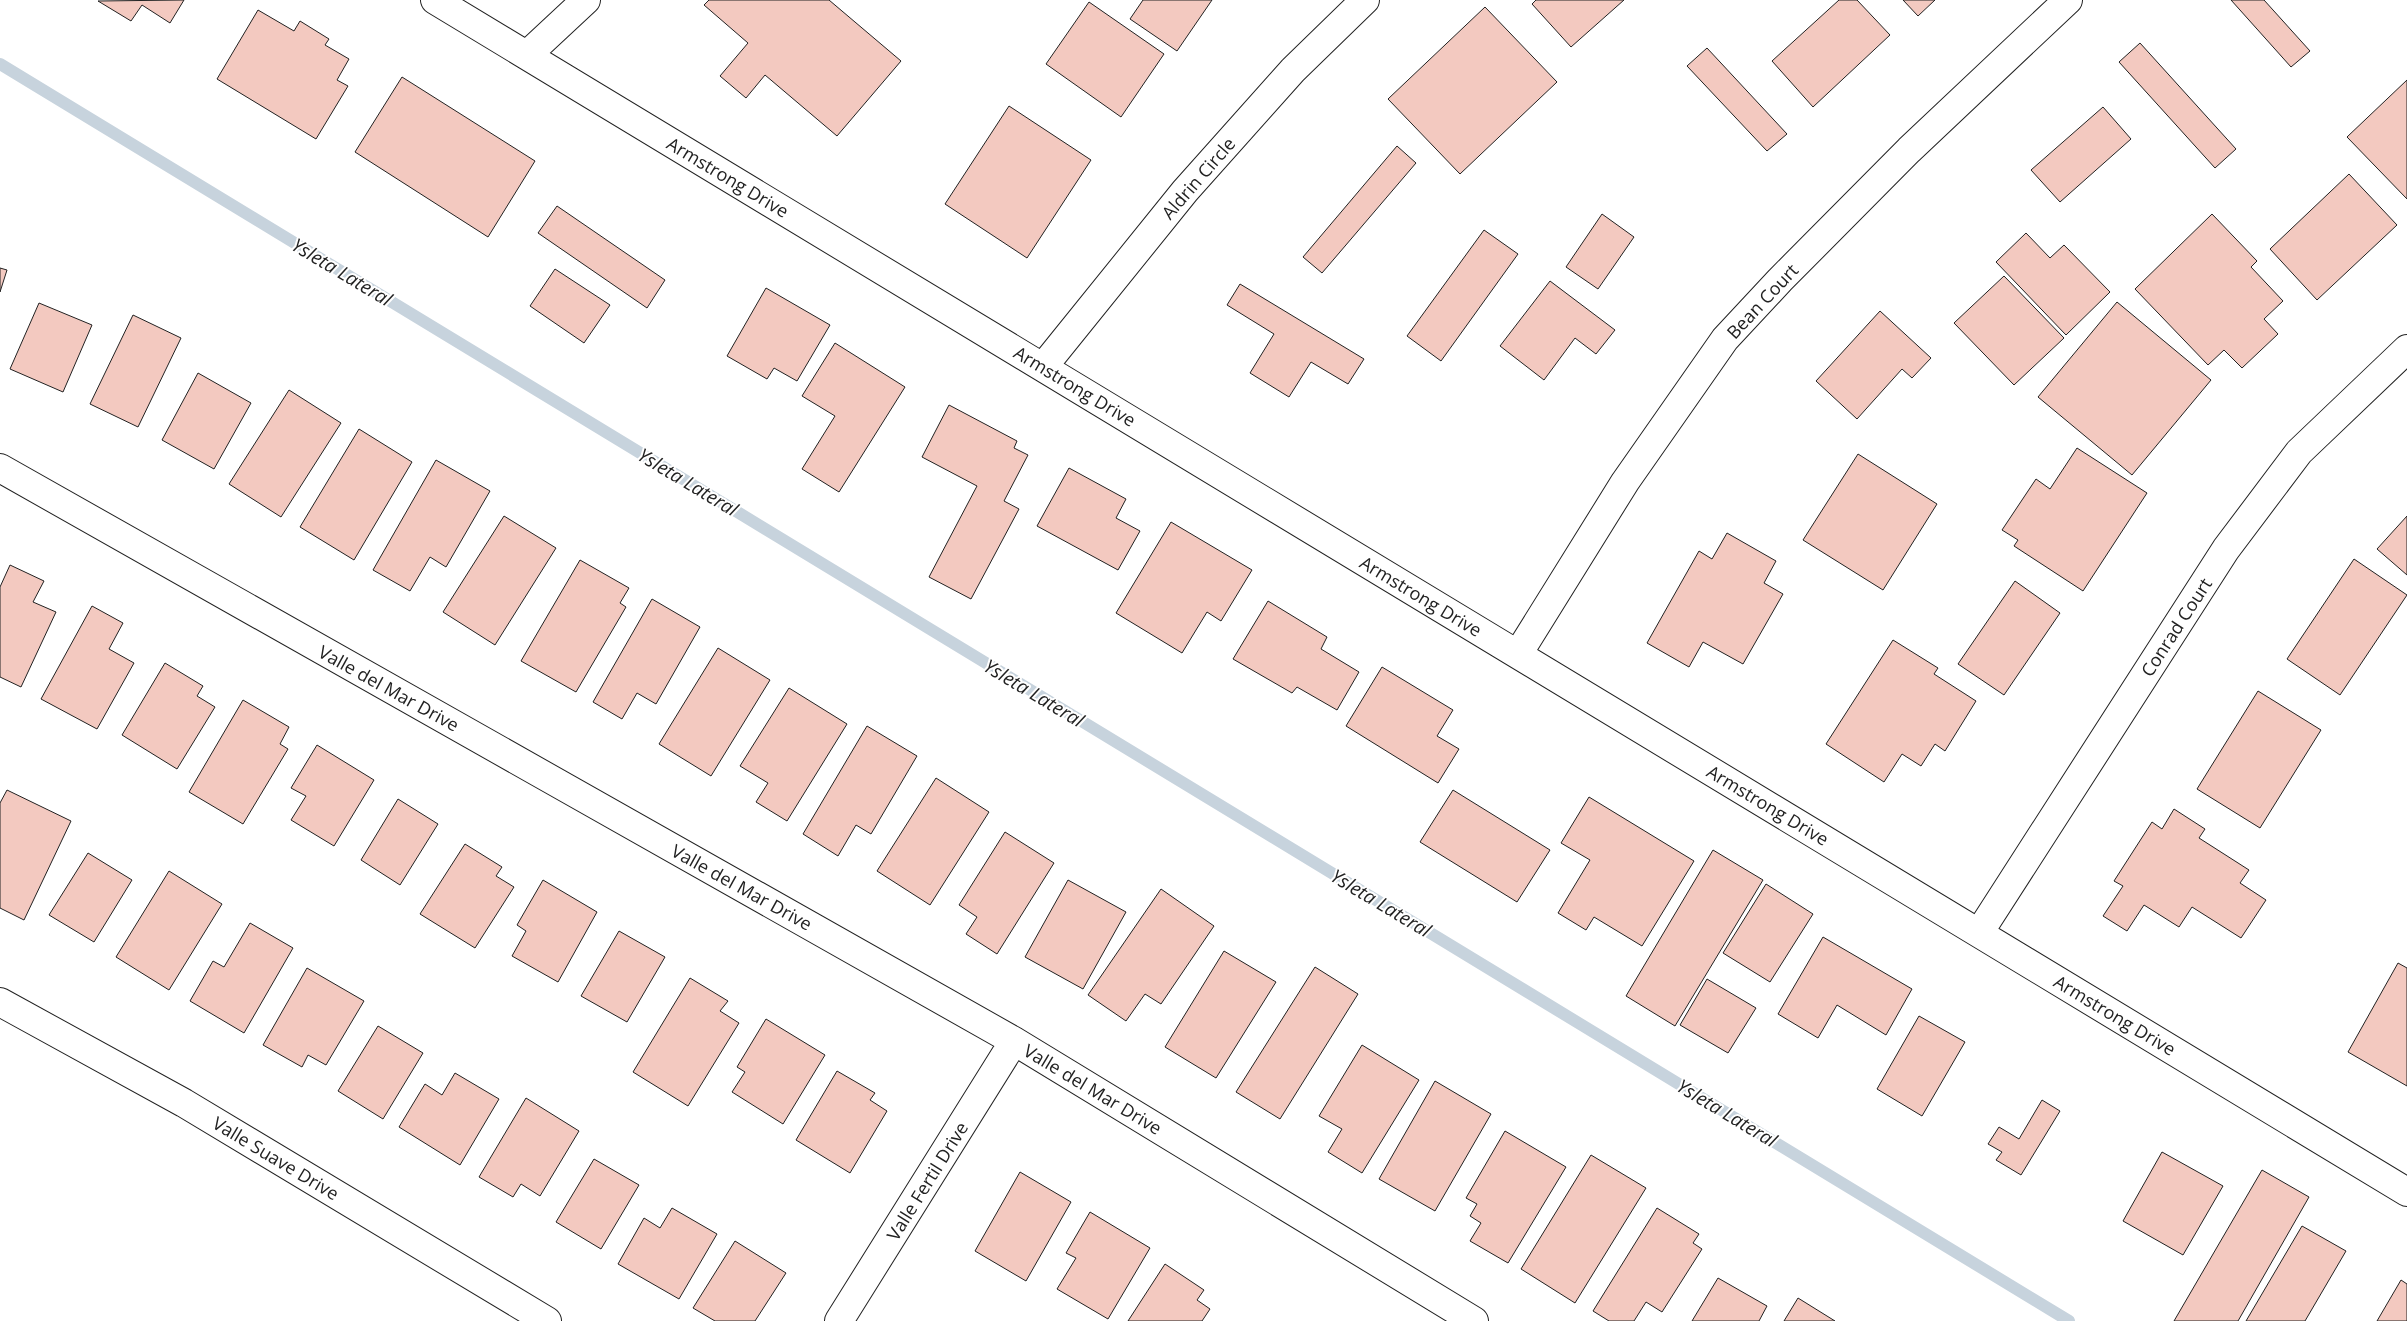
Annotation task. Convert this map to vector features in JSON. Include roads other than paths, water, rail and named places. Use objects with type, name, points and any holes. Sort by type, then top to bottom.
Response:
[{"type":"street","name":"Armstrong Drive","points":[[435,0],[2407,1192]]},
{"type":"street","points":[[527,56],[586,0]]},
{"type":"street","name":"Aldrin Circle","points":[[1044,368],[1185,191],[1294,70],[1365,0]]},
{"type":"street","name":"Bean Court","points":[[1518,654],[1625,482],[1725,340],[1780,280],[1908,150],[2068,0]]},
{"type":"street","name":"Conrad Court","points":[[1979,932],[2226,549],[2299,452],[2407,349]]},
{"type":"street","name":"Valle del Mar Drive","points":[[0,468],[1014,1041],[1474,1321]]},
{"type":"street","name":"Valle Suave Drive","points":[[0,1002],[184,1103],[548,1321]]},
{"type":"street","name":"Valle Fertil Drive","points":[[839,1321],[1014,1041]]},
{"type":"waterway","name":"Ysleta Lateral","points":[[0,64],[2069,1321]]}]
